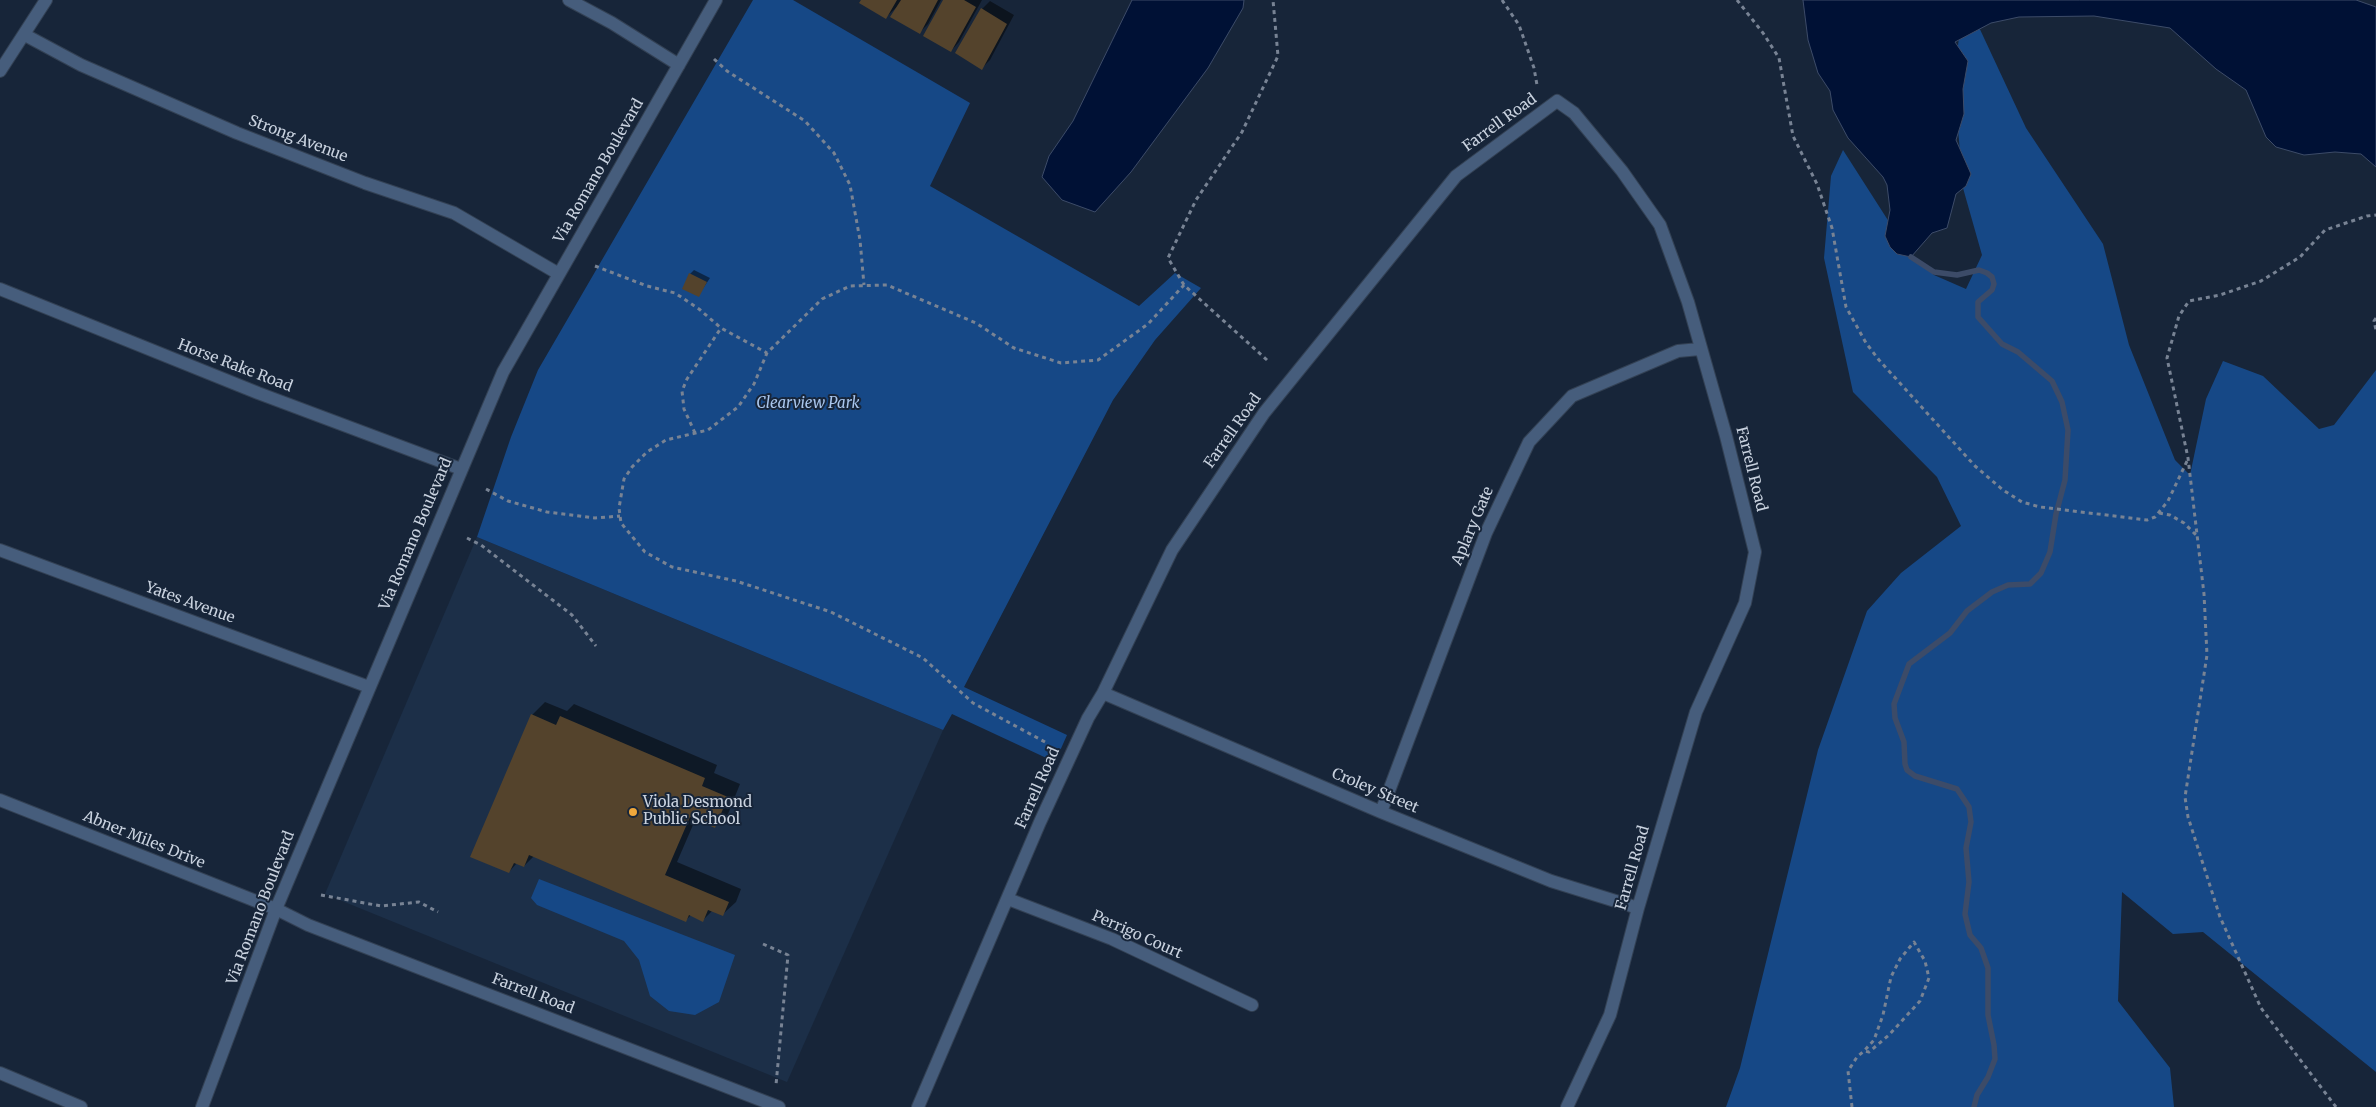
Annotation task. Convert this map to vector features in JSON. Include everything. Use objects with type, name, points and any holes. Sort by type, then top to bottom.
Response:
[{"type":"street","points":[[0,71],[46,0]]},
{"type":"street","points":[[569,0],[612,23],[679,65]]},
{"type":"street","name":"Via Romano Boulevard","points":[[202,1107],[268,936],[276,909],[503,372],[716,0]]},
{"type":"street","name":"Strong Avenue","points":[[25,35],[81,65],[237,133],[365,183],[454,212],[559,274]]},
{"type":"street","name":"Farrell Road","points":[[918,1107],[1040,822],[1088,718],[1103,693],[1172,550],[1264,413],[1456,176],[1556,101],[1574,113],[1622,171],[1660,225],[1688,302],[1726,436],[1755,552],[1745,603],[1696,712],[1638,908],[1610,1015],[1567,1107]]},
{"type":"street","name":"Horse Rake Road","points":[[0,289],[258,393],[461,469]]},
{"type":"street","name":"Aplary Gate","points":[[1380,812],[1486,533],[1530,442],[1572,396],[1678,351],[1700,349]]},
{"type":"street","name":"Yates Avenue","points":[[0,550],[369,687]]},
{"type":"street","name":"Croley Street","points":[[1103,693],[1380,812],[1550,881],[1638,908]]},
{"type":"street","name":"Abner Miles Drive","points":[[0,800],[276,909]]},
{"type":"street","name":"Perrigo Court","points":[[1008,899],[1112,940],[1252,1005]]},
{"type":"street","name":"Farrell Road","points":[[276,909],[308,924],[779,1107]]},
{"type":"street","points":[[0,1073],[81,1107]]},
{"type":"path","points":[[1267,360],[1184,285],[1168,258],[1196,200],[1242,132],[1278,56],[1273,0]]},
{"type":"path","points":[[1502,0],[1519,25],[1534,68],[1537,85]]},
{"type":"path","points":[[1737,0],[1763,33],[1779,58],[1793,136],[1826,206],[1832,228],[1846,307],[1866,343],[1879,360],[1975,466],[2003,490],[2022,502],[2044,507],[2147,520],[2155,517],[2168,501],[2188,458]]},
{"type":"path","points":[[714,59],[727,71],[805,121],[834,153],[850,185],[864,286]]},
{"type":"path","points":[[2336,1107],[2260,1008],[2220,917],[2188,817],[2185,797],[2207,655],[2204,594],[2188,458],[2167,358],[2179,316],[2189,301],[2220,296],[2261,281],[2300,257],[2326,230],[2367,216],[2376,215]]},
{"type":"path","points":[[594,266],[647,286],[675,293],[699,309],[721,328],[767,354]]},
{"type":"path","points":[[1045,742],[972,702],[923,658],[831,612],[736,581],[672,567],[646,552],[621,523],[619,508],[624,479],[632,466],[647,452],[666,440],[708,430],[738,407],[754,384],[767,354],[822,298],[850,286],[887,285],[976,323],[1014,348],[1061,363],[1098,360],[1148,324],[1184,285]]},
{"type":"path","points":[[2376,318],[2376,330]]},
{"type":"path","points":[[695,433],[684,409],[682,391],[687,379],[721,328]]},
{"type":"path","points":[[486,489],[508,501],[547,512],[595,518],[620,516]]},
{"type":"path","points":[[2158,513],[2170,515],[2184,523],[2197,535]]},
{"type":"path","points":[[467,538],[481,545],[572,615],[596,646]]},
{"type":"path","points":[[321,895],[381,906],[419,902],[438,912]]},
{"type":"path","points":[[1852,1107],[1848,1071],[1864,1051],[1874,1040],[1891,977],[1900,959],[1914,942],[1925,961],[1929,978],[1920,1001],[1890,1035],[1869,1052],[1864,1051]]},
{"type":"path","points":[[763,944],[788,955],[776,1085]]},
{"type":"shaded area","points":[[1132,0],[1244,0],[1243,8],[1208,68],[1131,172],[1095,212],[1062,200],[1042,177],[1049,156],[1073,121]]},
{"type":"shaded area","points":[[1803,0],[2356,0],[2376,7],[2376,167],[2361,154],[2335,152],[2304,155],[2276,147],[2266,137],[2246,90],[2216,69],[2170,28],[2094,16],[2019,17],[1991,23],[1955,42],[1968,61],[1963,89],[1964,114],[1956,140],[1971,174],[1966,186],[1956,194],[1947,228],[1932,233],[1911,257],[1897,254],[1890,247],[1885,236],[1890,210],[1887,185],[1883,177],[1848,138],[1833,110],[1830,91],[1818,73],[1808,40]]},
{"type":"shaded area","name":"Viola Desmond Public School","points":[[477,537],[943,730],[787,1082],[325,894]]},
{"type":"green space","name":"Clearview Park","points":[[753,0],[793,0],[970,103],[930,186],[1139,306],[1175,273],[1201,288],[1155,340],[1113,400],[964,687],[1067,735],[1055,762],[952,714],[943,730],[477,537],[511,437],[538,370]]},
{"type":"green space","points":[[1977,23],[2026,128],[2103,244],[2129,345],[2175,460],[2190,475],[2206,399],[2223,361],[2263,376],[2319,429],[2334,425],[2376,370],[2376,1072],[2203,932],[2173,934],[2122,892],[2118,1001],[2170,1068],[2174,1107],[1726,1107],[1740,1068],[1818,750],[1867,611],[1901,573],[1961,526],[1937,477],[1853,392],[1824,258],[1831,176],[1843,150],[1907,250],[1934,275],[1966,289],[1982,255],[1963,188],[1954,81],[1959,37]]},
{"type":"green space","points":[[539,879],[735,955],[719,1002],[695,1015],[669,1011],[650,996],[639,960],[624,941],[537,905],[531,898]]},
{"type":"building","points":[[861,0],[897,0],[886,19],[859,3]]},
{"type":"building","points":[[901,0],[938,0],[920,34],[890,17]]},
{"type":"building","points":[[943,0],[964,0],[976,7],[951,52],[923,36]]},
{"type":"building","points":[[981,8],[1007,24],[982,70],[955,53]]},
{"type":"building","points":[[689,273],[707,282],[699,297],[682,289]]},
{"type":"building","points":[[531,714],[556,725],[560,716],[705,778],[702,786],[728,797],[715,828],[690,817],[665,875],[729,902],[723,916],[708,910],[703,922],[689,915],[686,922],[529,855],[524,867],[514,863],[509,873],[470,857]]},
{"type":"waterway","points":[[1911,257],[1934,272],[1957,275],[1979,270],[1992,277],[1994,284],[1992,290],[1978,302],[1978,317],[2002,344],[2018,352],[2052,381],[2062,402],[2068,430],[2065,480],[2056,514],[2050,552],[2041,573],[2030,584],[2008,585],[1992,592],[1967,611],[1950,633],[1909,664],[1894,704],[1895,718],[1904,742],[1907,770],[1915,776],[1957,789],[1969,807],[1971,822],[1966,848],[1969,882],[1965,914],[1970,935],[1981,948],[1988,968],[1988,1015],[1995,1059],[1988,1077],[1977,1095],[1974,1107]]},
{"type":"place","name":"Viola Desmond Public School","points":[[633,812]]}]
